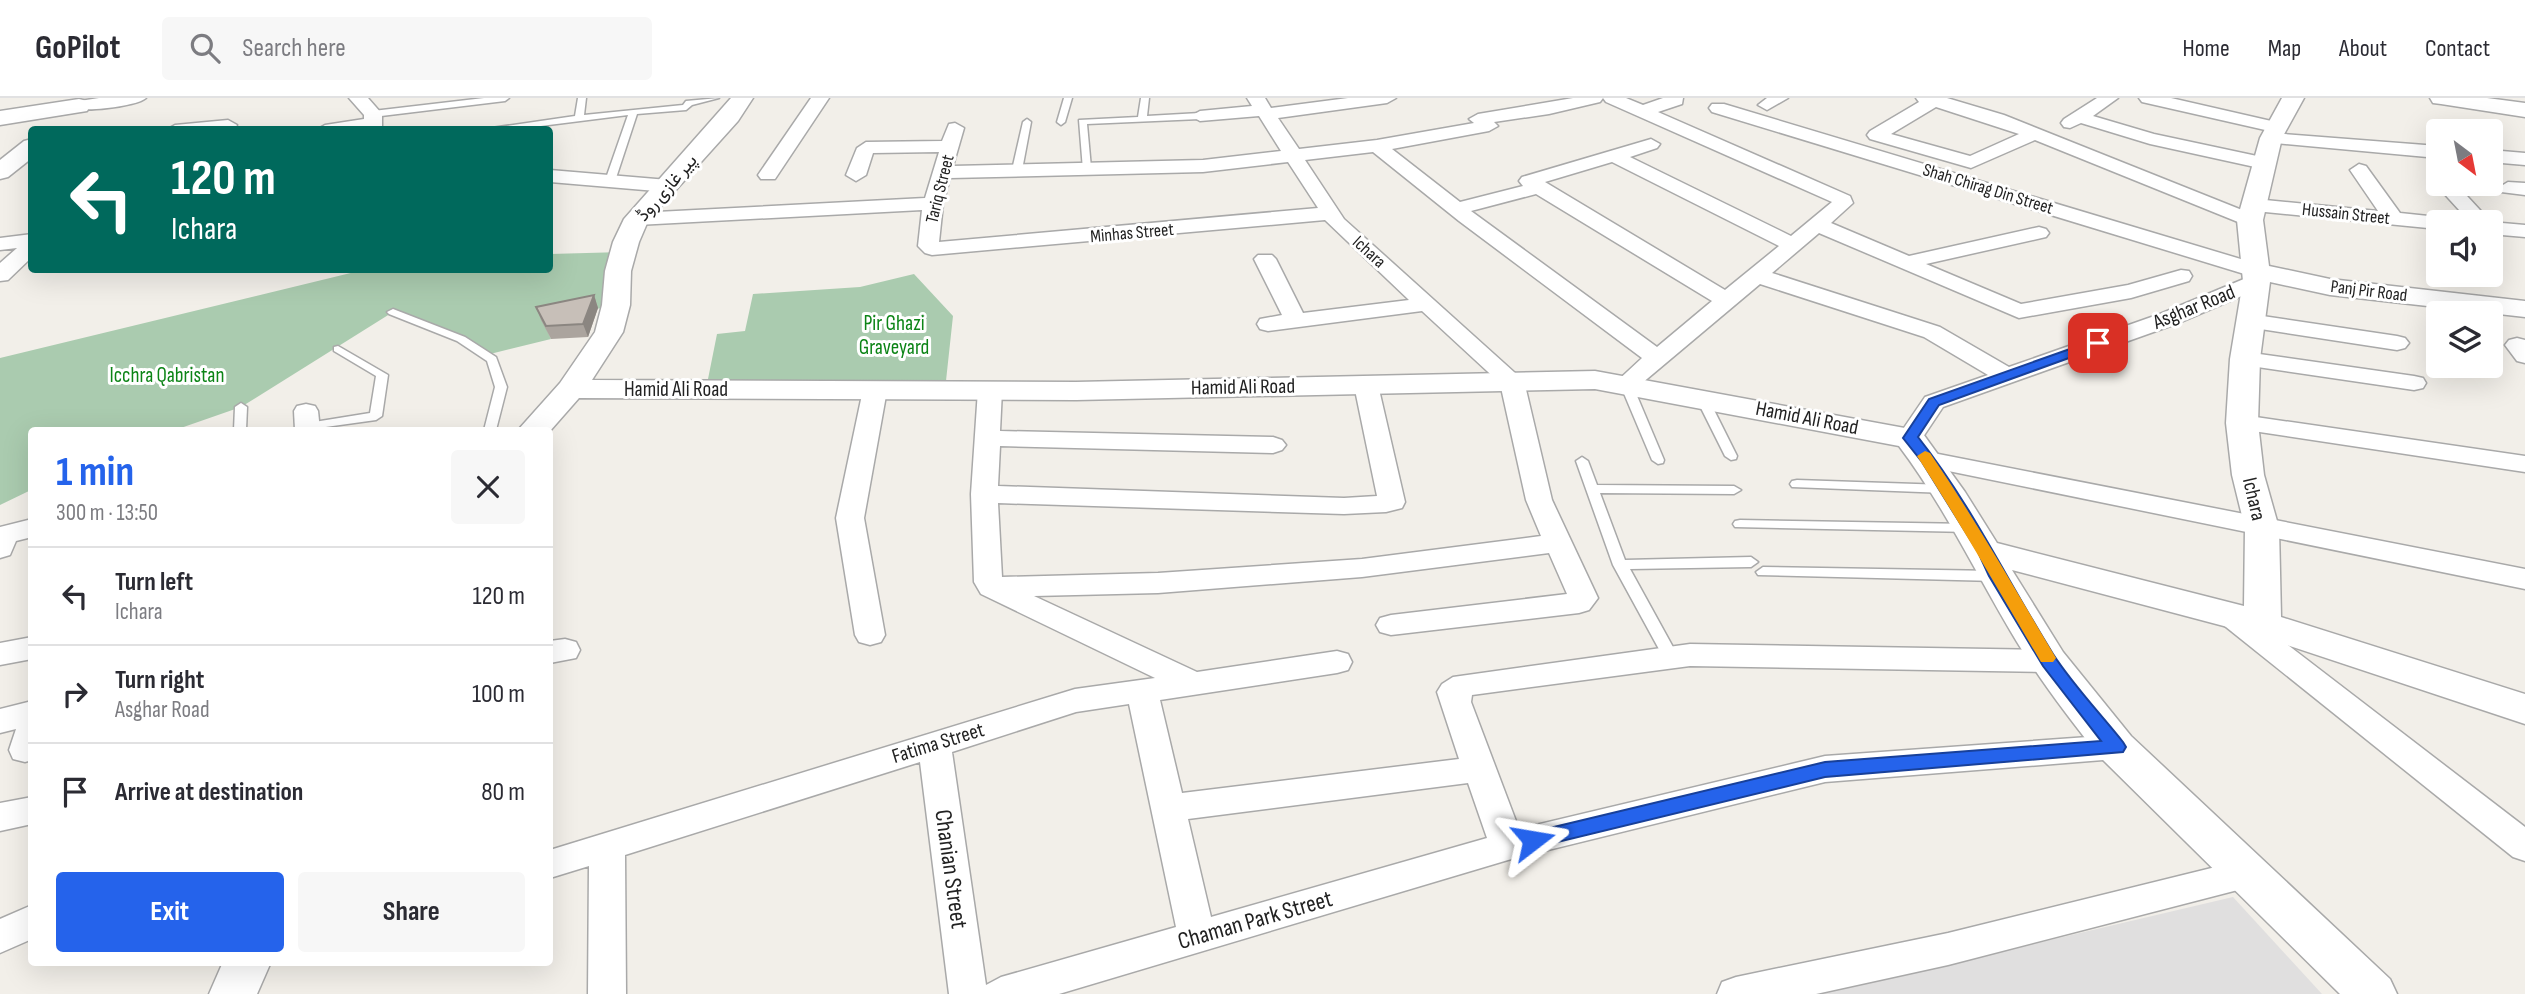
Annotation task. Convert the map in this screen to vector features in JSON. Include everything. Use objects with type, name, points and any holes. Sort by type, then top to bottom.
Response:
[{"type":"street","points":[[0,118],[82,102],[137,98]]},
{"type":"street","points":[[349,126],[373,122],[358,98]]},
{"type":"street","name":"پیر غازی روڈ","points":[[536,427],[571,389],[609,332],[623,252],[638,219],[742,98]]},
{"type":"street","points":[[768,175],[820,98]]},
{"type":"street","points":[[1200,116],[1263,107],[1387,98]]},
{"type":"street","points":[[944,172],[1203,166],[1295,156],[1377,146],[1594,98]]},
{"type":"street","points":[[1612,98],[1843,200],[1843,203],[1626,384]]},
{"type":"street","points":[[1642,111],[1676,100],[1672,98]]},
{"type":"street","points":[[1932,99],[1876,135],[1970,162],[2041,137],[2109,98]]},
{"type":"street","points":[[2148,98],[2269,143]]},
{"type":"street","name":"Ichara","points":[[2247,620],[2262,527],[2248,475],[2242,423],[2245,359],[2257,276],[2253,212],[2269,143],[2293,98]]},
{"type":"street","points":[[2441,98],[2525,110]]},
{"type":"street","name":"Hussain Street","points":[[1932,99],[1998,119],[2041,137],[2253,212],[2426,222]]},
{"type":"street","points":[[55,126],[82,102]]},
{"type":"street","name":"Ichara","points":[[1263,107],[1337,223],[1512,381]]},
{"type":"street","name":"Shah Chirag Din Street","points":[[1718,108],[2257,276]]},
{"type":"street","points":[[2079,117],[2150,139],[2426,151]]},
{"type":"street","name":"Tariq Street","points":[[856,175],[866,148],[953,137],[933,204],[928,246],[932,249]]},
{"type":"street","points":[[1651,144],[1529,181],[1725,300]]},
{"type":"street","points":[[1377,146],[1456,209],[1657,358]]},
{"type":"street","points":[[0,172],[28,149]]},
{"type":"street","points":[[1614,156],[1791,244]]},
{"type":"street","points":[[2503,157],[2525,159]]},
{"type":"street","points":[[2359,170],[2394,219]]},
{"type":"street","points":[[553,176],[668,186]]},
{"type":"street","points":[[1456,209],[1540,187]]},
{"type":"street","points":[[2457,196],[2471,210]]},
{"type":"street","points":[[638,219],[933,204]]},
{"type":"street","name":"Minhas Street","points":[[932,249],[1331,213]]},
{"type":"street","points":[[1815,224],[2019,312],[2131,291],[2181,276]]},
{"type":"street","points":[[2503,229],[2525,231]]},
{"type":"street","points":[[1909,265],[1919,259],[2039,233]]},
{"type":"street","points":[[0,244],[28,240]]},
{"type":"street","points":[[0,275],[28,250]]},
{"type":"street","points":[[1265,259],[1296,321]]},
{"type":"street","points":[[1755,275],[1932,332],[2007,376]]},
{"type":"street","name":"Panj Pir Road","points":[[2257,276],[2525,309]]},
{"type":"street","name":"Asghar Road","points":[[1919,449],[1934,402],[2168,319],[2257,276]]},
{"type":"street","points":[[1268,324],[1426,304]]},
{"type":"street","points":[[2249,321],[2397,343]]},
{"type":"street","points":[[2245,359],[2414,383]]},
{"type":"street","name":"Hamid Ali Road","points":[[571,389],[990,390],[1595,380],[1702,398],[1919,449]]},
{"type":"street","points":[[1391,625],[1583,601],[1539,500],[1512,381]]},
{"type":"street","points":[[984,494],[1344,506],[1390,503],[1366,385]]},
{"type":"street","points":[[870,635],[850,518],[875,390]]},
{"type":"street","points":[[990,390],[984,494],[988,582],[991,587],[1193,683]]},
{"type":"street","points":[[2242,423],[2525,464]]},
{"type":"street","points":[[987,438],[1273,445]]},
{"type":"street","points":[[1919,449],[1947,489],[2049,662],[2116,747],[2373,994]]},
{"type":"street","points":[[1919,449],[2262,527],[2525,579]]},
{"type":"street","points":[[0,549],[4,535],[28,529]]},
{"type":"street","points":[[991,587],[1158,583],[1362,568],[1558,543]]},
{"type":"street","points":[[1985,552],[2247,620],[2525,709]]},
{"type":"street","points":[[2247,620],[2525,847]]},
{"type":"street","points":[[0,654],[28,649]]},
{"type":"street","points":[[1508,846],[1455,702],[1453,692],[1464,685],[1690,655],[2049,662]]},
{"type":"street","name":"Fatima Street","points":[[553,863],[1075,701],[1336,662]]},
{"type":"street","points":[[1142,691],[1197,937]]},
{"type":"street","points":[[0,721],[28,714]]},
{"type":"street","name":"Chanian Street","points":[[934,744],[968,994]]},
{"type":"street","name":"Chaman Park Street","points":[[1001,994],[1508,846],[1825,769],[2116,747]]},
{"type":"street","points":[[1168,808],[1481,769]]},
{"type":"street","points":[[0,817],[28,811]]},
{"type":"street","points":[[607,846],[607,994]]},
{"type":"street","points":[[1736,994],[1948,949],[2248,874]]},
{"type":"street","points":[[0,937],[28,923]]},
{"type":"street","points":[[233,994],[245,966]]},
{"type":"lane","points":[[373,122],[505,98]]},
{"type":"lane","points":[[579,117],[582,98]]},
{"type":"lane","points":[[512,126],[686,107],[690,100],[715,98]]},
{"type":"lane","points":[[1061,122],[1068,98]]},
{"type":"lane","points":[[1142,119],[1145,98]]},
{"type":"lane","points":[[610,181],[633,113]]},
{"type":"lane","points":[[1086,168],[1082,122],[1200,116]]},
{"type":"lane","points":[[1017,170],[1027,122]]},
{"type":"lane","points":[[393,312],[461,339],[492,359],[501,387],[491,427]]},
{"type":"lane","points":[[307,423],[376,416],[382,375],[338,349]]},
{"type":"lane","points":[[1626,384],[1658,460]]},
{"type":"lane","points":[[1702,398],[1731,456]]},
{"type":"lane","points":[[240,427],[241,407]]},
{"type":"lane","points":[[1582,461],[1620,565],[1671,658]]},
{"type":"lane","points":[[1797,484],[1947,489]]},
{"type":"lane","points":[[1592,489],[1734,490]]},
{"type":"lane","points":[[1740,524],[1985,552]]},
{"type":"lane","points":[[1763,572],[1985,552]]},
{"type":"lane","points":[[1620,565],[1751,562]]},
{"type":"shaded area","points":[[2233,897],[2322,994],[1821,994]]},
{"type":"green space","name":"Icchra Qabristan","points":[[623,252],[616,305],[542,320],[551,339],[486,355],[393,312],[241,407],[184,427],[28,427],[28,491],[0,505],[0,358],[351,273],[553,273],[553,254]]},
{"type":"green space","name":"Pir Ghazi Graveyard","points":[[914,274],[953,316],[945,390],[706,389],[717,334],[745,331],[753,294],[860,287]]},
{"type":"building","points":[[594,295],[583,324],[546,326],[536,307]]},
{"type":"slow traffic","points":[[1925,456],[1986,552],[2047,658]]},
{"type":"route","points":[[1533,840],[1825,769],[2116,747],[2049,662],[1986,552],[1928,460],[1910,438],[1934,402],[2098,343]]}]
